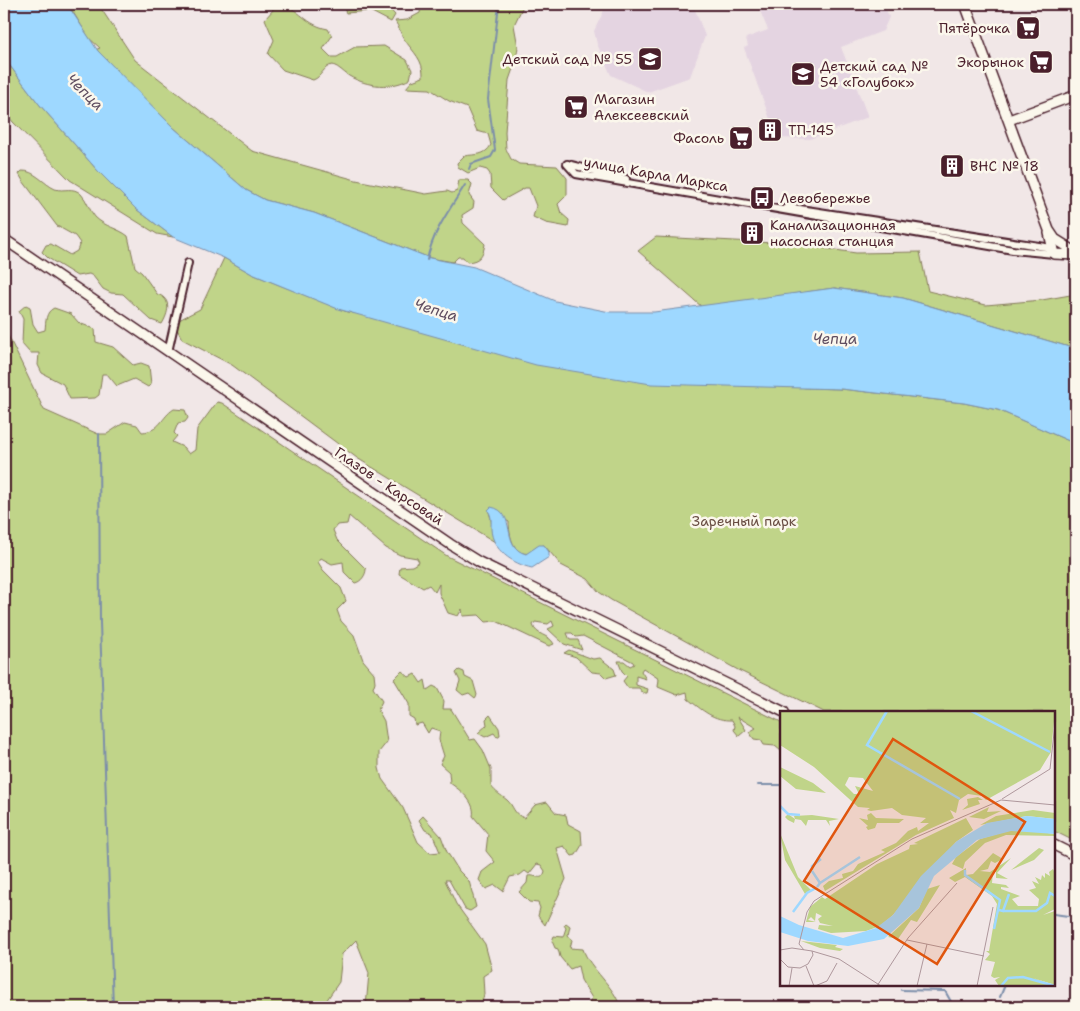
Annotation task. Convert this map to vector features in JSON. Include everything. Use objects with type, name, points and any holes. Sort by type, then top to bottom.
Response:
[{"type":"main road","points":[[965,4],[1049,230],[1054,239],[1075,251]]},
{"type":"main road","points":[[1009,120],[1076,95]]},
{"type":"main road","points":[[1049,230],[1053,251]]},
{"type":"main road","name":"Глазов - Карсовай","points":[[4,239],[462,552],[782,711]]},
{"type":"main road","name":"улица Карла Маркса","points":[[1053,251],[1075,251]]},
{"type":"main road","points":[[1055,846],[1076,856]]},
{"type":"street","name":"улица Карла Маркса","points":[[567,164],[630,180],[1034,246],[1053,251],[1013,250],[576,174],[567,164]]},
{"type":"street","points":[[1034,246],[1043,242],[1049,230]]},
{"type":"street","points":[[168,352],[188,263]]},
{"type":"shaded area","name":"Детский сад № 55","points":[[607,4],[693,4],[705,36],[690,77],[648,92],[611,75],[597,44],[594,31]]},
{"type":"shaded area","name":"Детский сад № 54 «Голубок»","points":[[757,4],[884,4],[889,17],[883,31],[841,47],[868,117],[810,139],[777,138],[744,48],[748,46],[746,38],[768,30]]},
{"type":"green space","points":[[68,4],[98,4],[135,60],[252,151],[356,180],[426,194],[447,191],[452,193],[457,191],[459,180],[468,180],[472,184],[469,195],[474,202],[473,208],[462,215],[463,223],[485,244],[482,254],[478,259],[467,262],[463,257],[458,257],[453,262],[430,258],[314,213],[265,200],[246,190],[174,128],[95,50],[100,48],[89,38]]},
{"type":"green space","points":[[272,4],[289,7],[312,23],[328,29],[332,36],[323,49],[331,57],[337,57],[355,47],[384,46],[407,60],[412,70],[410,79],[387,85],[364,83],[333,65],[327,67],[319,77],[313,80],[283,70],[268,54],[274,40],[265,19],[273,10]]},
{"type":"green space","points":[[342,4],[385,4],[395,15],[391,22],[370,11],[346,13]]},
{"type":"green space","points":[[421,4],[524,4],[514,25],[518,47],[509,80],[505,132],[506,149],[511,159],[519,164],[557,166],[567,178],[567,195],[558,204],[561,213],[569,220],[568,227],[546,223],[533,217],[536,206],[529,188],[525,188],[503,200],[491,188],[490,174],[487,170],[480,168],[468,173],[458,167],[457,163],[464,156],[483,153],[491,145],[488,134],[477,131],[467,108],[449,101],[430,89],[406,88],[412,81],[423,77],[423,71],[420,61],[404,39],[395,21],[407,20],[420,13]]},
{"type":"green space","points":[[4,58],[39,104],[98,171],[136,209],[173,237],[157,234],[70,180],[13,122],[4,111]]},
{"type":"green space","points":[[22,171],[35,175],[55,189],[75,190],[83,196],[95,217],[128,236],[135,267],[167,303],[166,316],[162,324],[151,320],[123,294],[111,293],[103,289],[93,276],[89,274],[77,276],[48,258],[42,252],[46,245],[51,244],[70,255],[77,251],[80,243],[75,236],[57,226],[23,181],[19,174]]},
{"type":"green space","points":[[656,237],[794,244],[856,253],[920,252],[928,291],[986,305],[1042,300],[1076,294],[1076,349],[903,298],[834,288],[702,307],[638,251]]},
{"type":"green space","name":"Заречный парк","points":[[224,258],[252,274],[347,312],[806,388],[841,389],[964,403],[998,410],[1076,444],[1076,842],[1055,832],[1055,711],[822,711],[738,670],[611,600],[599,592],[588,579],[561,565],[544,545],[536,547],[530,553],[520,552],[513,544],[509,522],[488,510],[495,542],[357,458],[232,365],[182,339],[177,329],[177,321],[200,309]]},
{"type":"green space","points":[[26,305],[30,307],[33,324],[38,332],[45,330],[47,315],[54,308],[71,314],[79,323],[95,329],[96,342],[113,347],[133,365],[141,363],[149,366],[151,384],[148,387],[134,379],[117,386],[107,374],[102,374],[99,395],[95,398],[70,399],[63,384],[42,373],[38,365],[39,353],[30,353],[22,344],[23,319],[19,311]]},
{"type":"green space","points":[[4,327],[44,410],[98,434],[107,434],[125,422],[137,425],[142,432],[148,431],[157,426],[174,409],[185,410],[188,418],[185,422],[178,423],[174,433],[177,436],[172,442],[183,447],[189,454],[195,450],[197,429],[217,402],[222,403],[447,556],[780,722],[780,750],[775,746],[764,745],[761,740],[754,739],[749,732],[756,728],[738,717],[746,730],[739,736],[734,730],[735,726],[732,720],[720,719],[709,714],[688,699],[687,692],[677,695],[658,687],[659,679],[643,668],[641,671],[646,679],[636,676],[636,685],[648,689],[647,693],[643,693],[639,688],[628,688],[623,681],[627,676],[622,671],[618,661],[624,661],[630,666],[634,664],[633,662],[583,636],[576,637],[572,633],[567,633],[570,640],[578,640],[582,650],[564,644],[548,629],[554,626],[552,621],[548,624],[535,622],[533,625],[537,631],[552,641],[554,644],[549,646],[496,621],[486,622],[479,615],[463,616],[462,609],[458,616],[448,613],[439,593],[439,584],[435,592],[429,585],[423,588],[399,574],[400,567],[412,566],[419,562],[417,558],[400,555],[386,548],[349,516],[347,524],[337,525],[333,530],[337,540],[366,569],[363,578],[355,583],[344,572],[343,562],[332,564],[321,558],[318,562],[323,570],[341,588],[346,601],[337,610],[341,621],[354,635],[363,660],[374,673],[375,682],[373,688],[382,701],[378,710],[384,721],[387,742],[379,752],[379,768],[382,779],[403,808],[418,842],[430,853],[440,852],[432,833],[425,830],[419,820],[423,816],[441,836],[447,852],[459,871],[469,881],[476,907],[470,911],[465,909],[449,880],[445,880],[456,904],[485,944],[492,970],[483,976],[484,994],[481,1007],[366,1007],[369,973],[356,940],[342,954],[339,982],[322,1007],[4,1007]]},
{"type":"green space","points":[[569,650],[593,659],[600,658],[614,669],[616,675],[606,678],[601,673],[592,672],[576,657],[564,653]]},
{"type":"green space","points":[[459,670],[464,672],[465,677],[473,681],[477,695],[475,698],[469,693],[463,695],[457,690],[460,681],[456,673]]},
{"type":"green space","points":[[402,671],[409,677],[415,674],[421,683],[425,680],[427,690],[433,686],[437,688],[444,701],[443,709],[451,709],[470,740],[475,739],[483,750],[491,769],[491,786],[509,802],[518,814],[524,818],[535,805],[547,802],[556,813],[566,815],[568,824],[581,831],[582,845],[576,855],[572,856],[564,846],[557,848],[566,879],[545,925],[538,916],[540,908],[538,903],[529,902],[519,892],[527,883],[528,876],[542,877],[544,875],[545,871],[541,865],[537,864],[529,874],[525,871],[520,875],[510,877],[503,891],[495,885],[486,889],[479,880],[482,872],[495,862],[486,851],[488,834],[473,816],[470,801],[450,783],[449,772],[440,764],[444,756],[439,740],[440,731],[431,728],[428,733],[422,723],[415,725],[414,719],[409,716],[409,704],[394,679]]},
{"type":"green space","points":[[490,715],[499,728],[500,735],[497,737],[494,733],[485,737],[478,733],[487,725],[486,719]]},
{"type":"green space","points":[[566,923],[570,926],[568,935],[572,940],[570,948],[583,949],[618,1000],[620,1007],[589,1007],[588,1004],[592,998],[581,980],[578,966],[570,969],[560,957],[558,949],[555,948],[552,941],[554,936],[563,937],[566,928],[564,925]]},
{"type":"water","name":"Чепца","points":[[4,4],[67,4],[98,51],[174,128],[246,190],[265,200],[314,213],[430,258],[474,267],[555,301],[610,312],[654,312],[834,288],[903,298],[1076,349],[1076,444],[998,410],[964,403],[841,389],[651,384],[536,365],[338,309],[252,274],[224,258],[173,237],[136,209],[98,171],[39,104],[4,58]]},
{"type":"water","points":[[491,507],[499,510],[504,515],[513,544],[518,550],[526,554],[539,545],[544,545],[549,552],[549,557],[532,568],[518,563],[499,550],[492,537],[491,517],[488,510]]},
{"type":"waterway","points":[[469,169],[471,164],[491,157],[495,150],[488,99],[499,4]]},
{"type":"waterway","points":[[427,260],[433,239],[465,185]]},
{"type":"waterway","points":[[99,434],[100,623],[113,1007]]},
{"type":"waterway","points":[[758,785],[780,785]]},
{"type":"waterway","points":[[1055,914],[1068,916]]},
{"type":"waterway","points":[[1000,997],[1005,986]]},
{"type":"waterway","points":[[901,990],[945,991],[954,1007]]},
{"type":"waterway","points":[[992,1007],[996,1003]]},
{"type":"place","name":"Пятёрочка","points":[[1028,28]]},
{"type":"place","name":"Детский сад № 55","points":[[650,59]]},
{"type":"place","name":"Экорынок","points":[[1041,62]]},
{"type":"place","name":"Детский сад № 54 «Голубок»","points":[[803,74]]},
{"type":"place","name":"Магазин Алексеевский","points":[[576,107]]},
{"type":"place","name":"ТП-145","points":[[770,130]]},
{"type":"place","name":"Фасоль","points":[[741,138]]},
{"type":"place","name":"ВНС № 18","points":[[952,166]]},
{"type":"place","name":"Левобережье","points":[[762,198]]},
{"type":"place","name":"Канализационная насосная станция","points":[[752,233]]}]
